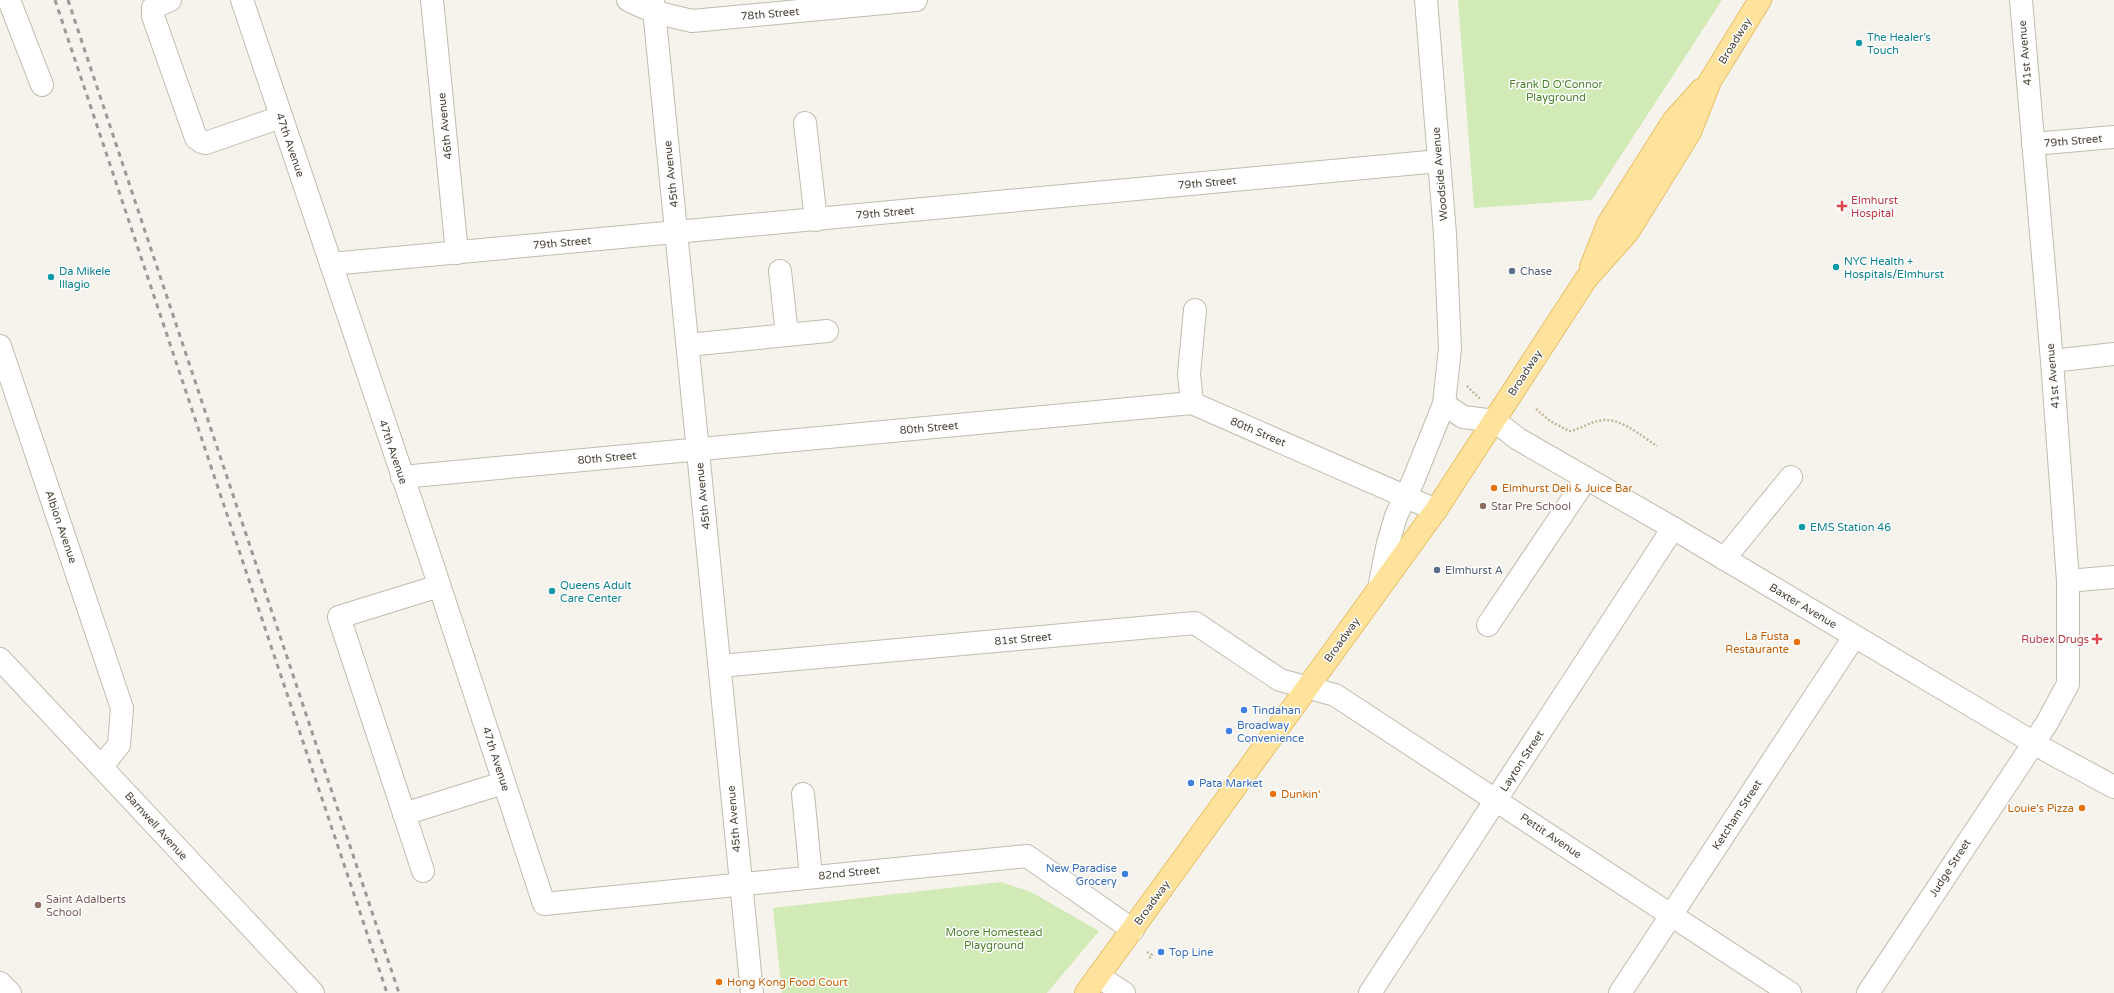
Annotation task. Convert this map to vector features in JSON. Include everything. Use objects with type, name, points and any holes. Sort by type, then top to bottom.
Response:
[{"type":"main road","name":"Broadway","points":[[1092,985],[1436,510],[1586,279],[1628,232],[1690,132],[1710,81],[1760,0]]},
{"type":"street","points":[[9,0],[42,85]]},
{"type":"street","points":[[170,0],[155,6],[153,8],[153,16],[196,138],[206,143],[281,117]]},
{"type":"street","name":"47th Avenue","points":[[242,0],[544,904]]},
{"type":"street","name":"46th Avenue","points":[[432,0],[457,253]]},
{"type":"street","name":"78th Street","points":[[628,0],[654,6],[692,21],[916,0]]},
{"type":"street","name":"Woodside Avenue","points":[[1379,588],[1388,543],[1396,516],[1406,496],[1444,404],[1450,348],[1426,0]]},
{"type":"street","name":"41st Avenue","points":[[2021,0],[2052,361],[2068,581],[2068,684],[2047,723],[2034,743]]},
{"type":"street","name":"45th Avenue","points":[[654,6],[752,993]]},
{"type":"street","points":[[805,123],[816,220]]},
{"type":"street","name":"79th Street","points":[[2033,144],[2114,137]]},
{"type":"street","name":"79th Street","points":[[331,264],[1438,161]]},
{"type":"street","points":[[780,271],[787,335]]},
{"type":"street","points":[[1192,404],[1189,374],[1195,310]]},
{"type":"street","points":[[688,345],[827,331]]},
{"type":"street","name":"Albion Avenue","points":[[0,346],[122,708],[119,745],[102,766]]},
{"type":"street","points":[[2052,361],[2114,354]]},
{"type":"street","name":"80th Street","points":[[402,477],[1192,404],[1436,510]]},
{"type":"street","points":[[1444,404],[1463,417],[1495,421]]},
{"type":"street","name":"Baxter Avenue","points":[[1495,421],[1518,439],[1673,528],[2034,743],[2112,785]]},
{"type":"street","points":[[1724,559],[1791,477]]},
{"type":"street","points":[[1488,625],[1586,479]]},
{"type":"street","name":"Layton Street","points":[[1370,993],[1673,528]]},
{"type":"street","points":[[2068,581],[2114,577]]},
{"type":"street","points":[[423,871],[339,618],[439,586]]},
{"type":"street","name":"81st Street","points":[[720,666],[1195,623],[1280,680],[1308,688]]},
{"type":"street","name":"Ketcham Street","points":[[1620,993],[1854,637]]},
{"type":"street","name":"Barnwell Avenue","points":[[0,659],[102,766],[313,993]]},
{"type":"street","name":"Pettit Avenue","points":[[1308,688],[1335,695],[1497,800],[1670,916],[1790,993]]},
{"type":"street","name":"Judge Street","points":[[1868,993],[2034,743]]},
{"type":"street","points":[[404,814],[503,783]]},
{"type":"street","points":[[803,794],[811,877]]},
{"type":"street","name":"82nd Street","points":[[544,904],[1027,856],[1133,930]]},
{"type":"street","points":[[0,983],[10,993]]},
{"type":"street","points":[[1092,985],[1124,993]]},
{"type":"path","points":[[1464,384],[1478,396],[1495,421]]},
{"type":"path","points":[[1536,409],[1550,421],[1569,431],[1602,420],[1615,421],[1657,446]]},
{"type":"path","points":[[1147,952],[1152,955],[1148,960]]},
{"type":"green space","name":"Frank D O'Connor Playground","points":[[1458,0],[1722,0],[1592,200],[1474,208]]},
{"type":"green space","name":"Moore Homestead Playground","points":[[1001,882],[1031,892],[1099,931],[1047,993],[782,993],[773,908]]},
{"type":"railway","points":[[55,0],[387,993]]},
{"type":"railway","points":[[68,0],[399,993]]},
{"type":"place","name":"The Healer’s Touch","points":[[1859,43]]},
{"type":"place","name":"Elmhurst Hospital","points":[[1842,206]]},
{"type":"place","name":"NYC Health + Hospitals/Elmhurst","points":[[1836,267]]},
{"type":"place","name":"Chase","points":[[1512,271]]},
{"type":"place","name":"Da Mikele Illagio","points":[[51,277]]},
{"type":"place","name":"Elmhurst Deli & Juice Bar","points":[[1494,488]]},
{"type":"place","name":"Star Pre School","points":[[1483,506]]},
{"type":"place","name":"EMS Station 46","points":[[1802,527]]},
{"type":"place","name":"Elmhurst A","points":[[1437,570]]},
{"type":"place","name":"Queens Adult Care Center","points":[[552,591]]},
{"type":"place","name":"Rubex Drugs","points":[[2097,639]]},
{"type":"place","name":"La Fusta Restaurante","points":[[1797,642]]},
{"type":"place","name":"Tindahan","points":[[1244,710]]},
{"type":"place","name":"Broadway Convenience","points":[[1229,731]]},
{"type":"place","name":"Pata Market","points":[[1191,783]]},
{"type":"place","name":"Dunkin'","points":[[1273,794]]},
{"type":"place","name":"Louie's Pizza","points":[[2082,808]]},
{"type":"place","name":"New Paradise Grocery","points":[[1125,874]]},
{"type":"place","name":"Saint Adalberts School","points":[[38,905]]},
{"type":"place","name":"Top Line","points":[[1161,952]]},
{"type":"place","name":"Hong Kong Food Court","points":[[719,982]]}]
